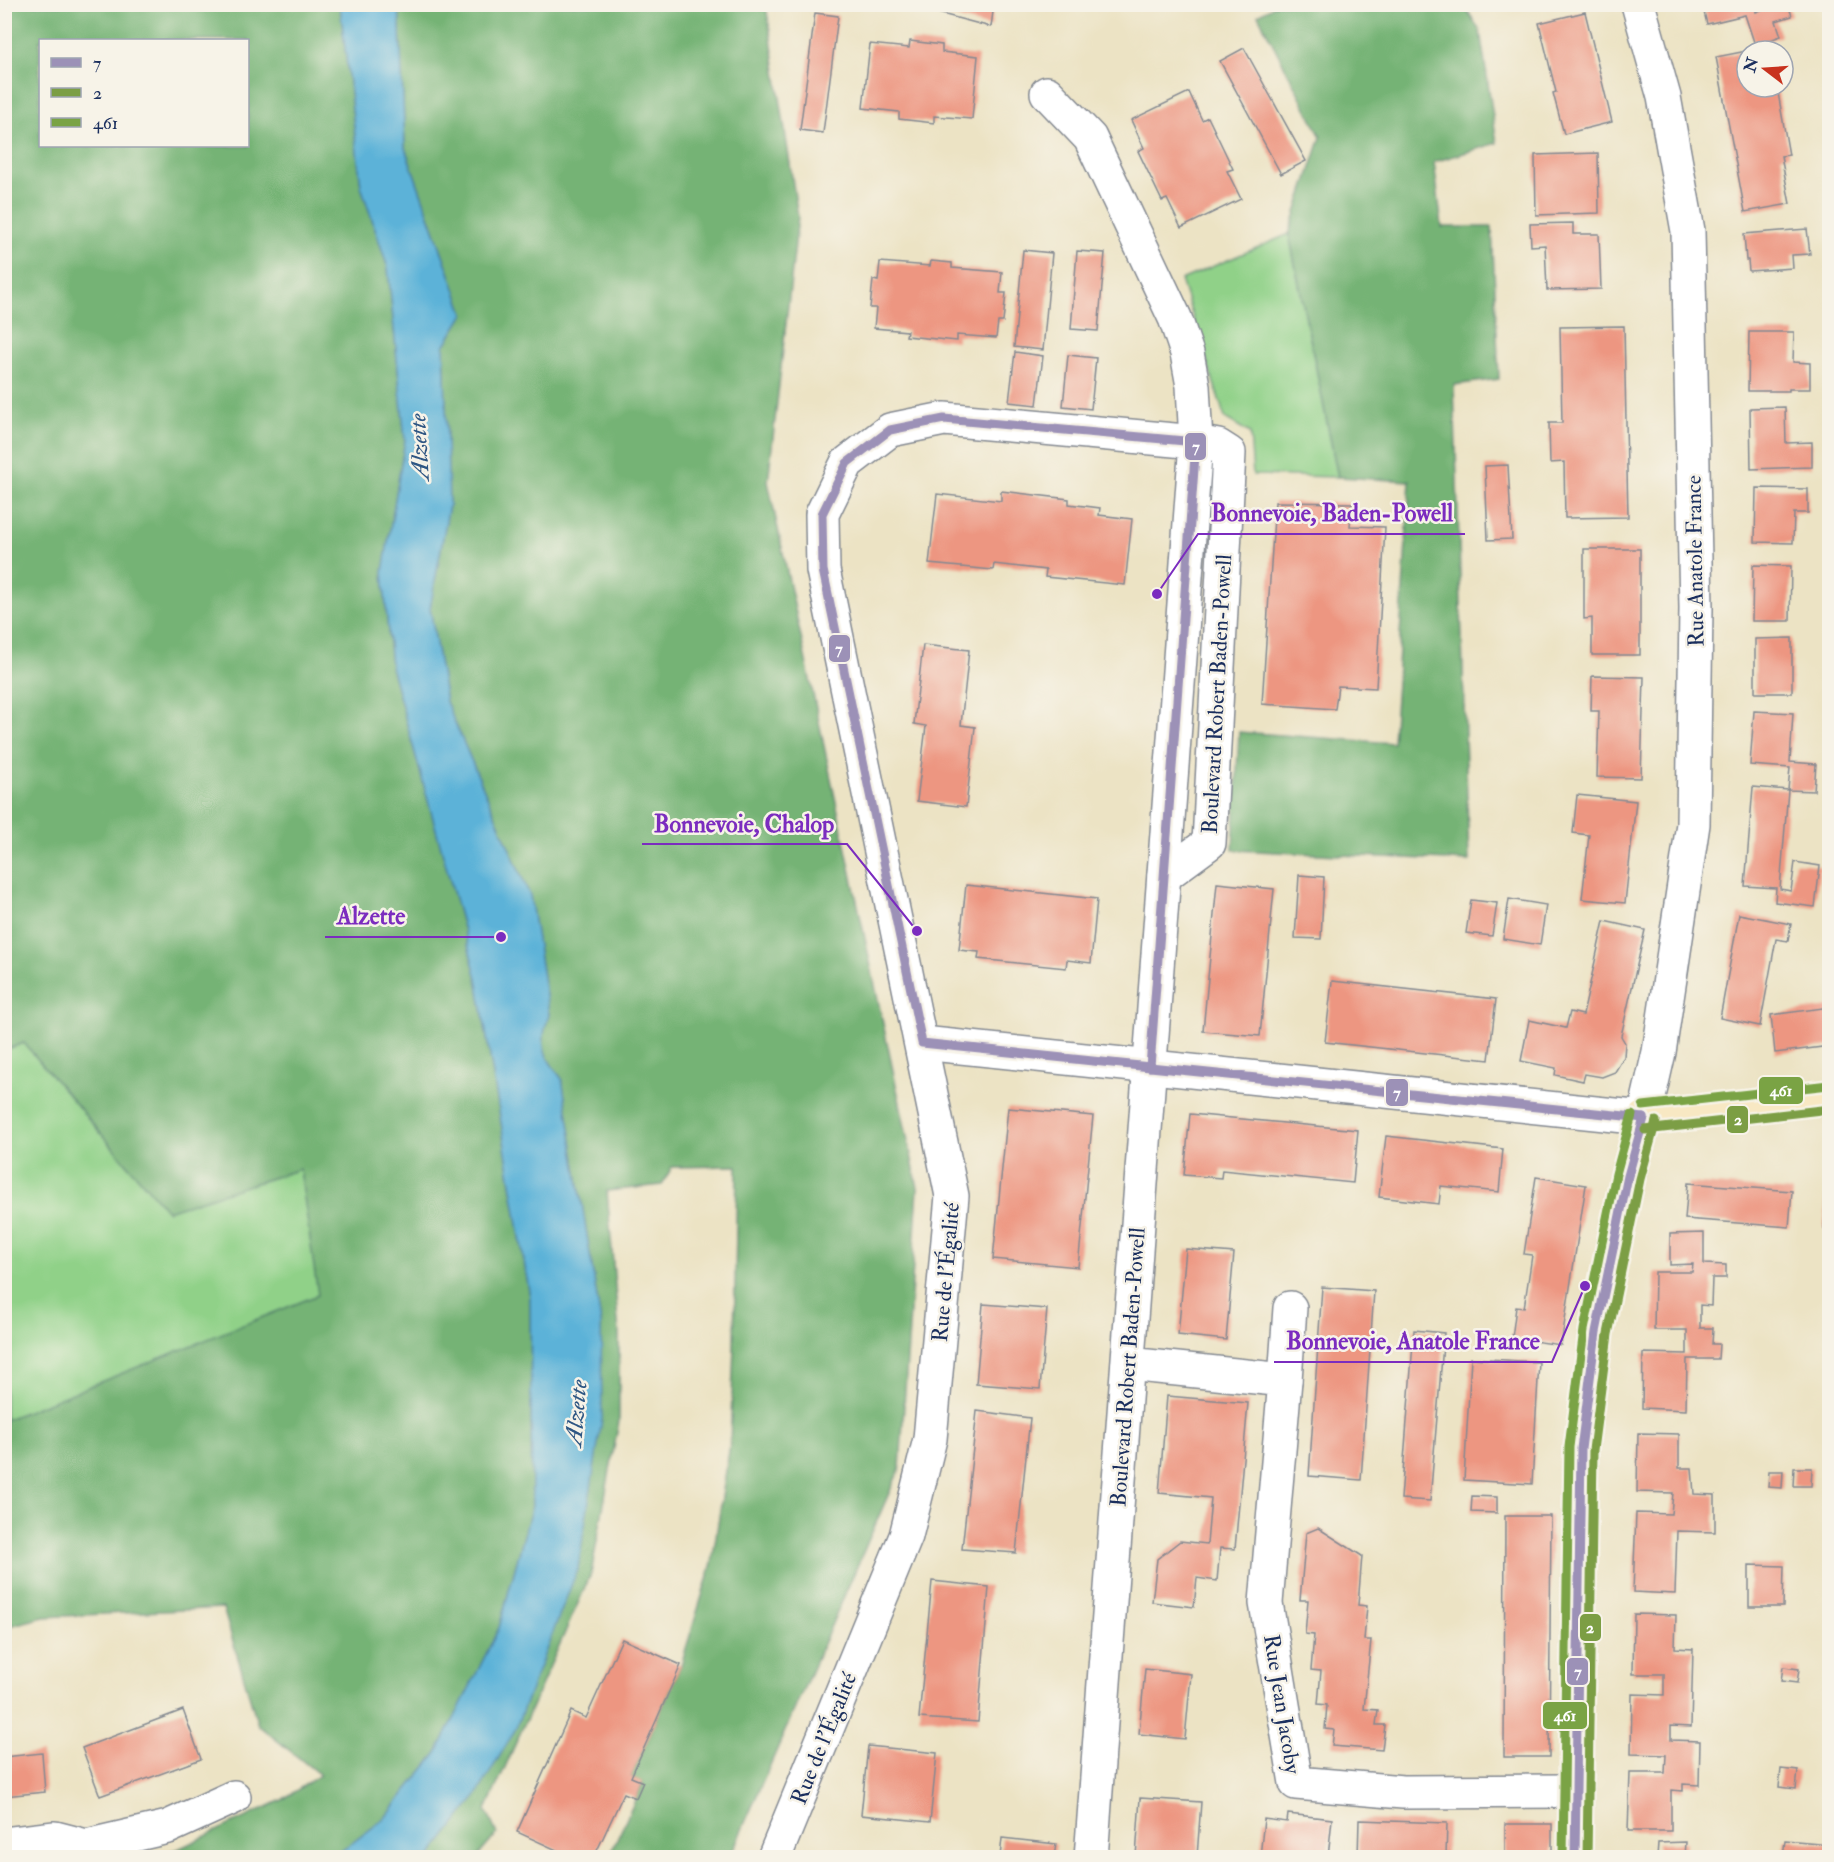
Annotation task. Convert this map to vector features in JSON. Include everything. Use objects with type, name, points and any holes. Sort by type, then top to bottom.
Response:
[{"type":"main road","points":[[1575,1857],[1581,1449],[1596,1332],[1628,1176],[1644,1118],[1830,1098]]},
{"type":"street","name":"Rue Anatole France","points":[[1638,4],[1664,97],[1688,231],[1696,608],[1693,824],[1659,1052],[1644,1118]]},
{"type":"street","points":[[1047,93],[1090,138],[1175,318],[1193,386],[1196,442]]},
{"type":"street","name":"Rue de l'Égalité","points":[[774,1857],[906,1536],[930,1439],[952,1196],[823,570],[822,514],[847,463],[890,430],[944,419],[1196,442]]},
{"type":"street","name":"Boulevard Robert Baden-Powell","points":[[1091,1857],[1164,876],[1209,843],[1229,453],[1218,446],[1196,442]]},
{"type":"street","points":[[922,1043],[1644,1118]]},
{"type":"street","name":"Rue Jean Jacoby","points":[[1290,1308],[1266,1603],[1296,1784],[1403,1792],[1576,1791]]},
{"type":"street","points":[[1128,1364],[1284,1380]]},
{"type":"street","points":[[4,1844],[55,1838],[86,1846],[168,1827],[234,1797]]},
{"type":"green space","points":[[1277,4],[1464,5],[1480,31],[1497,143],[1434,162],[1442,227],[1492,227],[1499,379],[1454,385],[1469,861],[1233,850],[1239,732],[1393,743],[1410,481],[1338,477],[1289,234],[1321,137],[1258,15]]},
{"type":"green space","points":[[4,5],[340,5],[361,186],[388,268],[405,440],[383,572],[391,666],[477,978],[530,1297],[532,1506],[499,1628],[437,1753],[384,1819],[340,1852],[325,1857],[141,1857],[176,1850],[282,1800],[320,1775],[258,1725],[223,1608],[44,1617],[5,1627],[5,1420],[318,1295],[300,1169],[167,1211],[24,1043],[5,1050]]},
{"type":"green space","points":[[399,5],[766,5],[798,217],[768,482],[918,1188],[900,1468],[730,1857],[609,1857],[643,1783],[631,1777],[681,1665],[712,1563],[730,1444],[737,1166],[672,1167],[662,1185],[607,1191],[619,1333],[619,1421],[591,1574],[486,1810],[497,1834],[477,1857],[430,1857],[475,1798],[601,1323],[562,1079],[550,1063],[544,1049],[544,1035],[549,1015],[530,896],[446,702],[430,608],[449,505],[444,346],[464,314],[405,148]]},
{"type":"green space","points":[[1289,234],[1338,477],[1253,475],[1250,433],[1225,418],[1181,280]]},
{"type":"green space","points":[[24,1043],[167,1211],[300,1169],[319,1295],[5,1420],[4,1050]]},
{"type":"water","name":"Alzette","points":[[340,5],[399,5],[405,148],[464,314],[444,346],[449,505],[430,608],[446,702],[530,896],[549,1015],[544,1035],[544,1049],[550,1063],[562,1079],[601,1323],[602,1419],[578,1568],[515,1730],[475,1798],[430,1857],[325,1858],[340,1852],[384,1819],[437,1753],[499,1628],[532,1506],[530,1297],[477,978],[391,666],[383,572],[405,440],[388,268],[361,186]]},
{"type":"building","points":[[915,4],[994,4],[991,27],[915,7]]},
{"type":"building","points":[[1702,4],[1754,4],[1756,12],[1778,4],[1788,4],[1792,16],[1776,21],[1781,36],[1772,39],[1753,39],[1745,15],[1707,24]]},
{"type":"building","points":[[1585,12],[1612,122],[1564,134],[1539,23]]},
{"type":"building","points":[[815,13],[838,16],[823,133],[800,130]]},
{"type":"building","points":[[910,41],[942,45],[942,52],[978,56],[972,119],[934,116],[934,123],[899,119],[899,112],[863,108],[870,44],[909,48]]},
{"type":"building","points":[[1244,48],[1306,161],[1281,174],[1220,61]]},
{"type":"building","points":[[1735,53],[1735,99],[1779,99],[1789,155],[1781,156],[1790,204],[1745,212],[1716,57]]},
{"type":"building","points":[[1189,92],[1202,120],[1208,117],[1233,169],[1227,171],[1241,199],[1181,228],[1167,199],[1162,201],[1138,151],[1144,148],[1131,120]]},
{"type":"building","points":[[1598,153],[1599,213],[1536,215],[1535,155]]},
{"type":"building","points":[[1573,223],[1573,234],[1599,234],[1601,289],[1547,290],[1545,245],[1531,246],[1530,224]]},
{"type":"building","points":[[1807,229],[1810,254],[1792,255],[1793,268],[1749,271],[1744,234]]},
{"type":"building","points":[[1023,250],[1052,253],[1043,350],[1014,347]]},
{"type":"building","points":[[1077,251],[1105,253],[1098,331],[1071,329]]},
{"type":"building","points":[[931,261],[952,263],[952,268],[1002,272],[1000,293],[1006,293],[1003,322],[998,322],[996,338],[957,335],[957,341],[906,336],[907,331],[874,328],[876,308],[870,308],[873,280],[878,281],[880,262],[930,266]]},
{"type":"building","points":[[1624,326],[1628,517],[1565,518],[1564,462],[1550,463],[1549,423],[1562,423],[1560,327]]},
{"type":"building","points":[[1749,332],[1794,332],[1793,362],[1810,363],[1810,389],[1748,391]]},
{"type":"building","points":[[1015,352],[1043,356],[1037,405],[1009,402]]},
{"type":"building","points":[[1068,355],[1096,358],[1091,409],[1063,406]]},
{"type":"building","points":[[1785,407],[1786,443],[1812,442],[1812,467],[1751,469],[1750,408]]},
{"type":"building","points":[[1508,465],[1512,539],[1488,540],[1485,466]]},
{"type":"building","points":[[1756,488],[1808,489],[1808,513],[1794,513],[1793,543],[1755,542]]},
{"type":"building","points":[[1001,491],[1069,499],[1069,504],[1100,508],[1099,515],[1132,519],[1125,585],[1045,577],[1046,570],[994,564],[993,570],[929,564],[937,494],[1001,501]]},
{"type":"building","points":[[1275,502],[1352,503],[1350,526],[1385,527],[1376,688],[1338,686],[1335,709],[1262,704]]},
{"type":"building","points":[[1584,549],[1640,549],[1640,655],[1592,655],[1592,618],[1584,619]]},
{"type":"building","points":[[1753,565],[1791,566],[1790,621],[1752,621]]},
{"type":"building","points":[[1792,638],[1792,693],[1755,693],[1755,639]]},
{"type":"building","points":[[923,645],[969,650],[961,725],[975,727],[966,807],[917,801],[926,726],[914,724]]},
{"type":"building","points":[[1592,676],[1644,677],[1641,778],[1597,777],[1599,711],[1591,711]]},
{"type":"building","points":[[1754,711],[1793,713],[1790,762],[1816,764],[1814,791],[1788,790],[1790,768],[1750,765]]},
{"type":"building","points":[[1753,787],[1788,790],[1780,889],[1791,891],[1795,862],[1820,866],[1815,907],[1775,902],[1776,888],[1745,886]]},
{"type":"building","points":[[1577,795],[1636,801],[1625,903],[1582,899],[1589,835],[1573,833]]},
{"type":"building","points":[[1299,875],[1324,877],[1321,939],[1295,938]]},
{"type":"building","points":[[1217,883],[1274,889],[1260,1036],[1203,1031]]},
{"type":"building","points":[[966,885],[1097,899],[1091,963],[1067,960],[1066,968],[978,959],[979,952],[959,950]]},
{"type":"building","points":[[1509,899],[1546,905],[1540,945],[1503,939]]},
{"type":"building","points":[[1471,900],[1497,903],[1492,936],[1466,933]]},
{"type":"building","points":[[1739,914],[1791,924],[1788,941],[1776,939],[1760,1026],[1720,1018]]},
{"type":"building","points":[[1604,921],[1645,930],[1621,1036],[1625,1043],[1624,1057],[1615,1072],[1602,1077],[1585,1074],[1583,1081],[1555,1075],[1556,1068],[1521,1061],[1529,1020],[1566,1028],[1570,1012],[1583,1015]]},
{"type":"building","points":[[1332,981],[1496,999],[1489,1060],[1325,1042]]},
{"type":"building","points":[[1830,1007],[1830,1046],[1775,1053],[1771,1015]]},
{"type":"building","points":[[1008,1108],[1093,1116],[1078,1267],[993,1259]]},
{"type":"building","points":[[1190,1114],[1358,1130],[1353,1183],[1222,1170],[1221,1178],[1184,1175]]},
{"type":"building","points":[[1386,1136],[1503,1149],[1499,1192],[1441,1186],[1439,1204],[1379,1197]]},
{"type":"building","points":[[1828,1174],[1830,1174],[1830,1229],[1824,1229]]},
{"type":"building","points":[[1536,1177],[1586,1185],[1561,1345],[1512,1338],[1516,1307],[1524,1308],[1530,1269],[1532,1255],[1524,1254]]},
{"type":"building","points":[[1688,1183],[1792,1191],[1789,1227],[1685,1219]]},
{"type":"building","points":[[1704,1233],[1704,1264],[1726,1265],[1726,1278],[1712,1278],[1711,1306],[1700,1305],[1700,1328],[1713,1328],[1712,1344],[1719,1344],[1718,1359],[1687,1359],[1686,1410],[1642,1408],[1643,1353],[1687,1354],[1687,1330],[1654,1330],[1655,1272],[1692,1272],[1693,1264],[1670,1265],[1670,1234]]},
{"type":"building","points":[[1186,1249],[1234,1253],[1226,1340],[1178,1335]]},
{"type":"building","points":[[1322,1287],[1374,1291],[1361,1480],[1309,1476]]},
{"type":"building","points":[[983,1304],[1047,1309],[1040,1389],[976,1384]]},
{"type":"building","points":[[1414,1330],[1444,1333],[1430,1501],[1401,1499]]},
{"type":"building","points":[[1471,1358],[1539,1362],[1532,1484],[1464,1480]]},
{"type":"building","points":[[1167,1396],[1248,1403],[1235,1549],[1220,1548],[1217,1581],[1197,1578],[1194,1607],[1152,1602],[1157,1559],[1180,1541],[1207,1544],[1211,1498],[1159,1493]]},
{"type":"building","points":[[977,1411],[1030,1418],[1016,1553],[962,1549]]},
{"type":"building","points":[[1638,1433],[1679,1434],[1679,1468],[1692,1468],[1694,1494],[1715,1495],[1715,1532],[1677,1531],[1675,1594],[1633,1592],[1636,1513],[1671,1514],[1673,1493],[1637,1492]]},
{"type":"building","points":[[1794,1468],[1812,1468],[1811,1486],[1793,1486]]},
{"type":"building","points":[[1769,1471],[1783,1471],[1782,1488],[1768,1487]]},
{"type":"building","points":[[1472,1496],[1497,1497],[1497,1513],[1471,1512]]},
{"type":"building","points":[[1505,1516],[1551,1516],[1549,1757],[1504,1757]]},
{"type":"building","points":[[1318,1528],[1362,1556],[1358,1605],[1367,1606],[1364,1640],[1371,1640],[1364,1709],[1378,1710],[1376,1725],[1385,1725],[1382,1750],[1332,1746],[1334,1730],[1325,1729],[1327,1705],[1318,1704],[1321,1671],[1311,1670],[1314,1635],[1305,1634],[1308,1600],[1300,1600],[1306,1533]]},
{"type":"building","points":[[1749,1565],[1784,1566],[1783,1607],[1749,1607]]},
{"type":"building","points":[[932,1581],[989,1587],[978,1722],[919,1718]]},
{"type":"building","points":[[1634,1614],[1676,1615],[1675,1648],[1693,1649],[1691,1727],[1671,1726],[1671,1740],[1700,1741],[1699,1785],[1683,1784],[1683,1791],[1671,1790],[1671,1831],[1628,1831],[1630,1773],[1665,1773],[1666,1755],[1631,1754],[1632,1694],[1664,1695],[1664,1674],[1633,1674]]},
{"type":"building","points":[[622,1639],[681,1665],[631,1777],[643,1782],[636,1798],[624,1793],[594,1857],[572,1857],[517,1832],[571,1711],[586,1718]]},
{"type":"building","points":[[1783,1667],[1799,1669],[1797,1683],[1781,1681]]},
{"type":"building","points":[[1145,1669],[1191,1674],[1185,1739],[1139,1734]]},
{"type":"building","points":[[183,1710],[201,1759],[100,1796],[82,1748]]},
{"type":"building","points":[[868,1746],[937,1753],[930,1822],[861,1815]]},
{"type":"building","points":[[42,1753],[45,1792],[4,1796],[4,1757]]},
{"type":"building","points":[[1781,1769],[1798,1771],[1796,1789],[1779,1787]]},
{"type":"building","points":[[1140,1798],[1201,1802],[1197,1857],[1136,1857]]},
{"type":"building","points":[[1288,1814],[1332,1819],[1328,1857],[1260,1857],[1264,1819],[1287,1822]]},
{"type":"building","points":[[1359,1820],[1447,1823],[1446,1857],[1358,1857]]},
{"type":"building","points":[[1505,1824],[1552,1824],[1552,1857],[1505,1857]]},
{"type":"building","points":[[1002,1838],[1056,1844],[1054,1857],[1000,1857]]},
{"type":"building","points":[[1785,1840],[1830,1844],[1830,1857],[1783,1857]]},
{"type":"building","points":[[1686,1842],[1685,1857],[1657,1857],[1658,1843]]},
{"type":"transit line","name":"7","points":[[944,419],[1196,442],[1150,1067],[922,1043],[823,570],[822,514],[847,463],[890,430],[944,419]]},
{"type":"transit line","name":"7","points":[[1150,1067],[1644,1118]]},
{"type":"transit line","name":"461","points":[[1643,1106],[1829,1085]]},
{"type":"transit line","name":"2","points":[[1645,1130],[1830,1109]]},
{"type":"transit line","name":"461","points":[[1563,1858],[1569,1447],[1584,1330],[1616,1174],[1632,1115]]},
{"type":"transit line","name":"7","points":[[1575,1858],[1581,1449],[1596,1332],[1628,1176],[1644,1118]]},
{"type":"transit line","name":"2","points":[[1587,1858],[1593,1450],[1608,1334],[1640,1179],[1656,1121]]},
{"type":"place","name":"Bonnevoie, Baden-Powell","points":[[1157,594]]},
{"type":"place","name":"Bonnevoie, Chalop","points":[[917,931]]},
{"type":"place","name":"Alzette","points":[[501,937]]},
{"type":"place","name":"Bonnevoie, Anatole France","points":[[1585,1286]]}]
